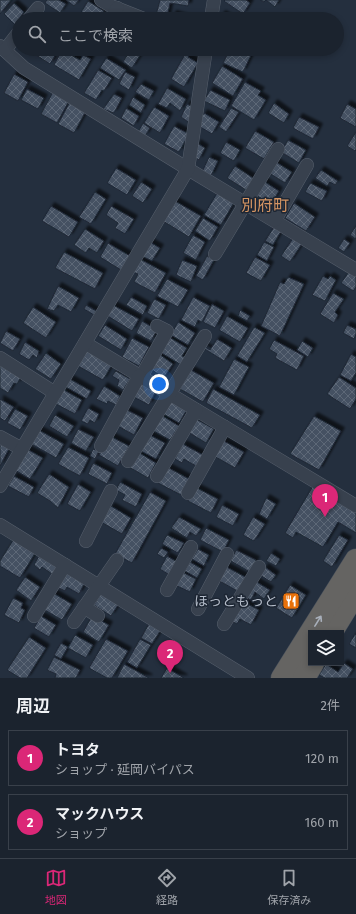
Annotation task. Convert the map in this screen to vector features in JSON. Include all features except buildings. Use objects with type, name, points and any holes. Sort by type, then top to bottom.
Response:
[{"type":"highway","points":[[282,678],[356,560]]},
{"type":"highway","points":[[333,630],[356,592]]},
{"type":"highway","points":[[304,678],[311,666]]},
{"type":"street","points":[[101,0],[112,12]]},
{"type":"street","points":[[212,12],[214,0]]},
{"type":"street","points":[[35,12],[38,8]]},
{"type":"street","points":[[12,39],[2,48],[24,68],[356,270]]},
{"type":"street","points":[[0,486],[188,169],[205,56]]},
{"type":"street","points":[[215,254],[278,149]]},
{"type":"street","points":[[275,220],[307,165]]},
{"type":"street","points":[[101,446],[167,331],[157,326]]},
{"type":"street","points":[[128,461],[205,336]]},
{"type":"street","points":[[85,343],[356,506]]},
{"type":"street","points":[[0,358],[55,393]]},
{"type":"street","points":[[157,476],[196,410]]},
{"type":"street","points":[[188,493],[225,427]]},
{"type":"street","points":[[0,437],[22,450]]},
{"type":"street","points":[[86,541],[111,491]]},
{"type":"street","points":[[0,525],[248,678]]},
{"type":"street","points":[[167,590],[191,547]]},
{"type":"street","points":[[198,609],[227,554]]},
{"type":"street","points":[[74,622],[117,560]]},
{"type":"street","points":[[34,616],[65,565]]},
{"type":"street","points":[[224,624],[259,567]]},
{"type":"street","points":[[84,607],[98,616]]},
{"type":"place","name":"トヨタ","points":[[325,517]]},
{"type":"place","name":"ほっともっと","points":[[291,601]]},
{"type":"place","name":"マックハウス","points":[[170,673]]},
{"type":"district","name":"別府町","points":[[265,205]]}]
